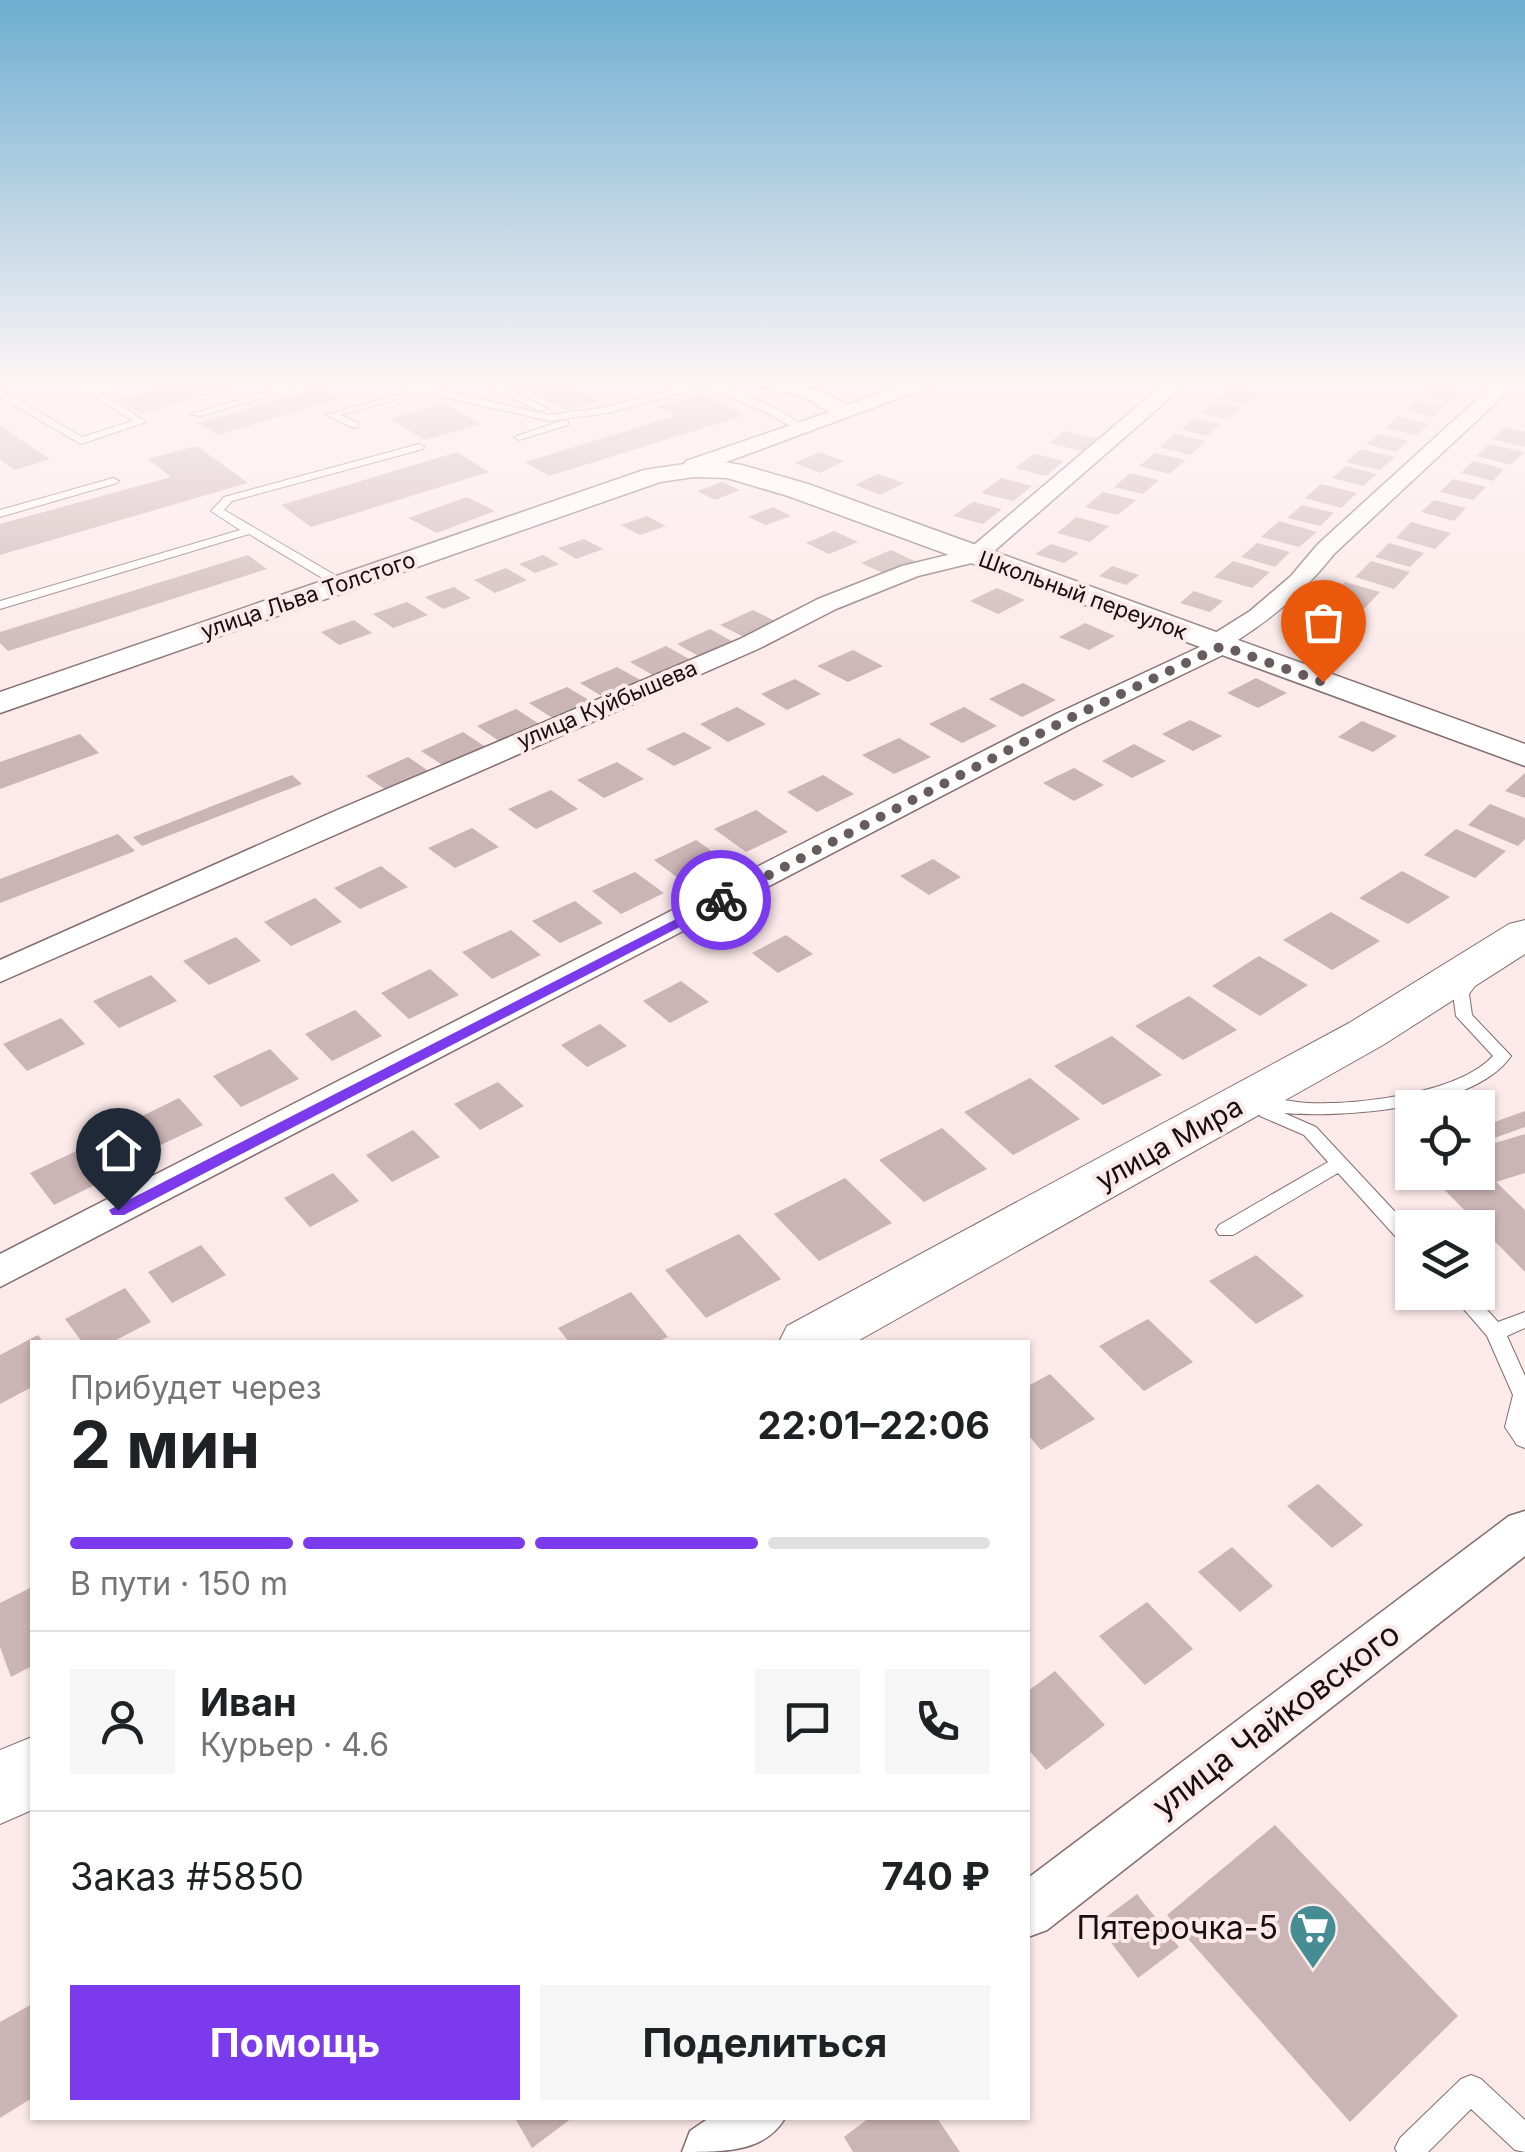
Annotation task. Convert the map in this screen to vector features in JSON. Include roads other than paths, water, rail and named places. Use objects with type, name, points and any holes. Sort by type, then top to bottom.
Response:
[{"type":"main road","name":"улица Мира","points":[[812,1340],[1366,1034],[1507,951]]},
{"type":"main road","points":[[0,1789],[30,1772]]},
{"type":"street","name":"улица Льва Толстого","points":[[0,703],[632,483]]},
{"type":"street","name":"Школьный переулок","points":[[776,483],[1525,756]]},
{"type":"street","name":"улица Куйбышева","points":[[0,972],[345,817],[749,644],[828,604],[910,571],[976,555],[1059,483]]},
{"type":"street","points":[[0,1272],[1066,720],[1219,645],[1300,581],[1326,549],[1397,483]]},
{"type":"street","name":"улица Чайковского","points":[[1030,1909],[1525,1530]]},
{"type":"street","points":[[711,2152],[753,2120]]},
{"type":"lane","points":[[0,514],[102,483]]},
{"type":"lane","points":[[285,483],[228,499],[217,511],[341,584]]},
{"type":"lane","points":[[0,606],[251,530]]},
{"type":"lane","points":[[1243,1102],[1352,1112],[1416,1100],[1488,1072],[1502,1056],[1464,1016],[1462,994],[1507,951]]},
{"type":"lane","points":[[1243,1102],[1310,1131],[1395,1224]]},
{"type":"lane","points":[[1226,1230],[1340,1164]]},
{"type":"lane","points":[[1474,1310],[1494,1332],[1524,1395],[1516,1428],[1525,1439]]},
{"type":"lane","points":[[1494,1332],[1525,1320]]},
{"type":"lane","points":[[1413,2152],[1410,2148],[1471,2088],[1525,2140]]},
{"type":"place","name":"Пятерочка-5","points":[[1313,1970]]}]
